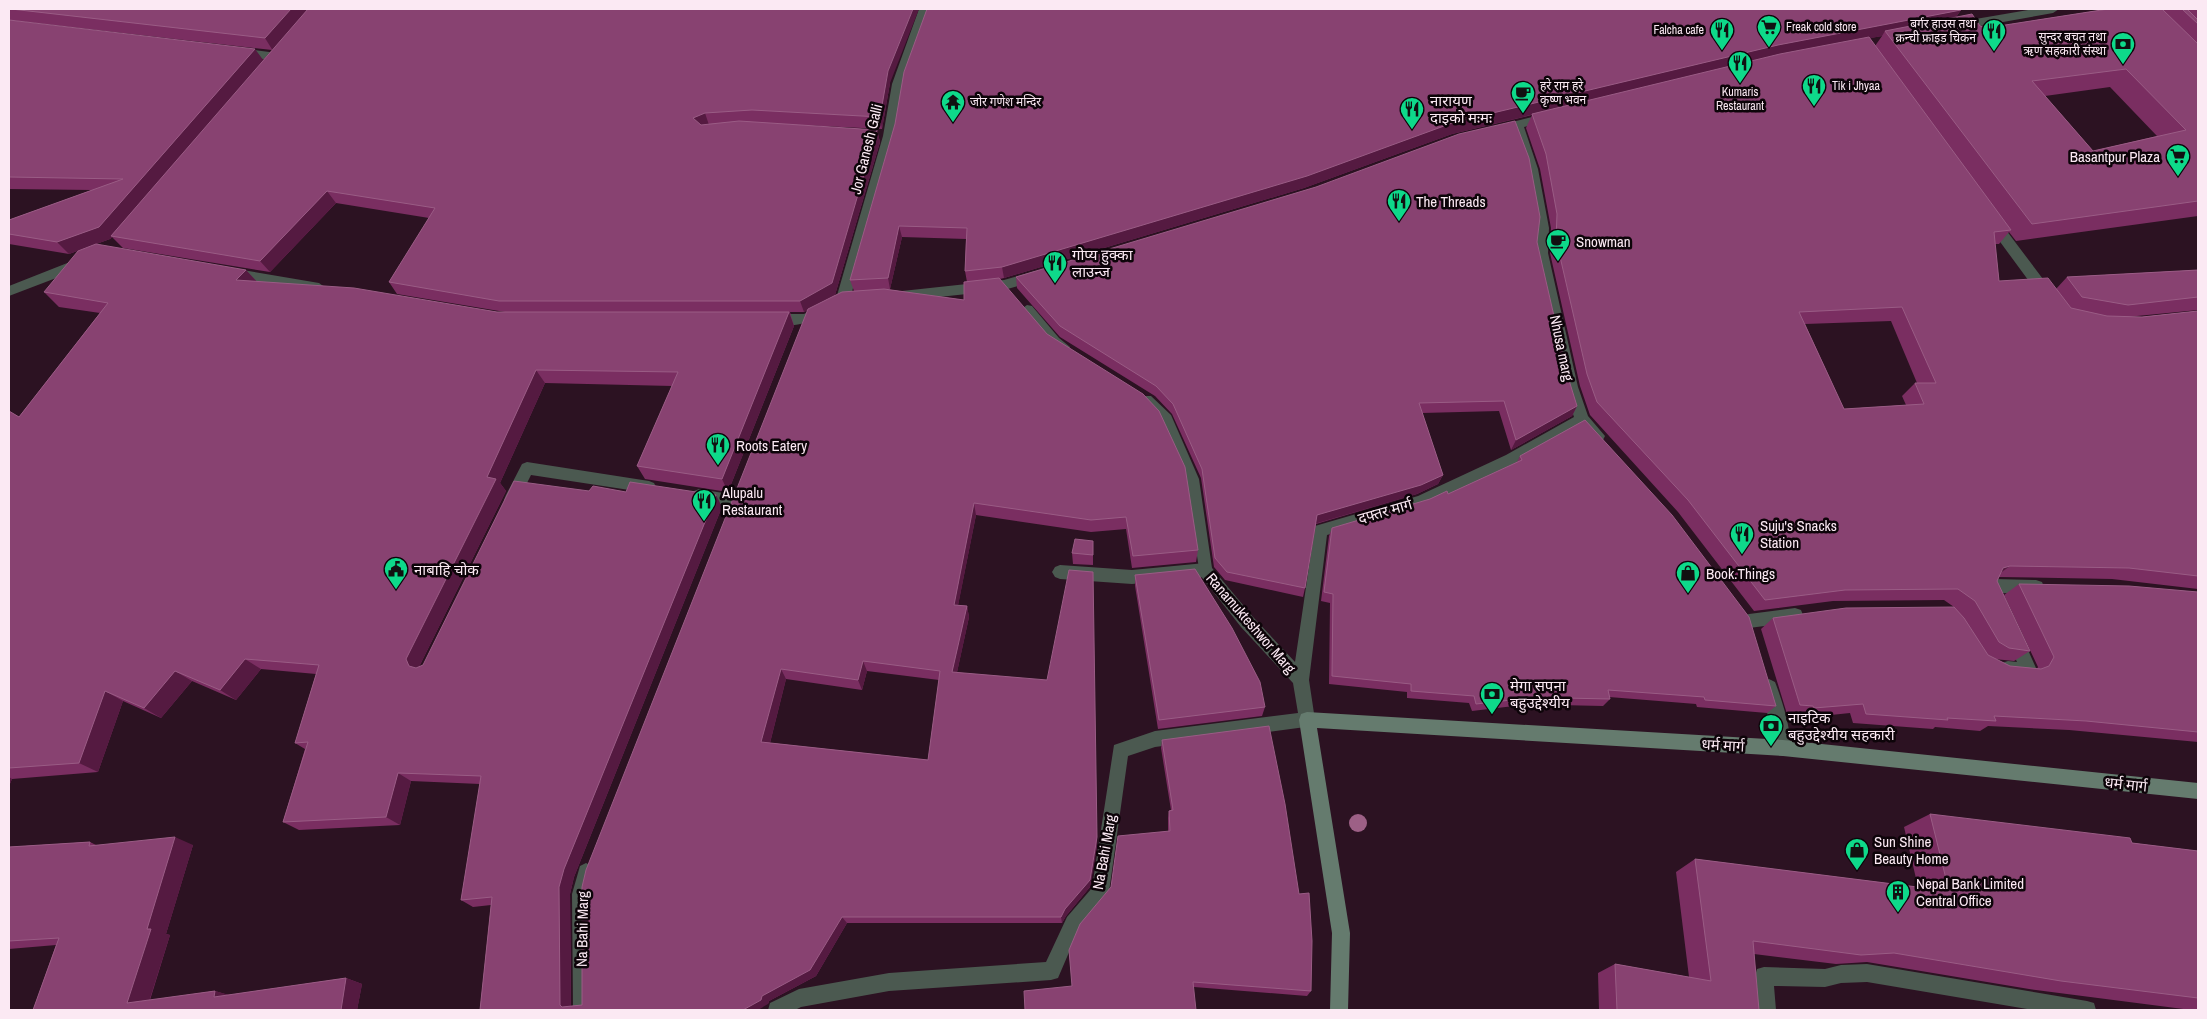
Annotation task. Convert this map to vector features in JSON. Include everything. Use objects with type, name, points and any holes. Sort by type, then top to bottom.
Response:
[{"type":"street","name":"Jor Ganesh Galli","points":[[806,319],[848,299],[884,136],[898,84],[924,9]]},
{"type":"street","points":[[1949,28],[2053,9]]},
{"type":"street","points":[[1958,17],[1967,33]]},
{"type":"street","points":[[230,51],[280,53],[264,72]]},
{"type":"street","points":[[1480,134],[1564,113]]},
{"type":"street","name":"Nhusa marg","points":[[1517,125],[1532,169],[1543,228],[1541,253],[1570,387],[1582,419],[1609,449]]},
{"type":"street","points":[[1986,212],[2056,308]]},
{"type":"street","points":[[9,291],[91,259]]},
{"type":"street","points":[[216,270],[332,290]]},
{"type":"street","points":[[892,296],[932,294],[1004,285],[1052,270]]},
{"type":"street","points":[[1004,285],[1054,342],[1078,357]]},
{"type":"street","points":[[757,319],[806,319],[799,337]]},
{"type":"street","name":"Ranamukteshwor Marg","points":[[1133,392],[1149,402],[1166,419],[1192,479],[1205,570],[1247,622],[1301,680],[1341,933],[1339,1010]]},
{"type":"street","name":"दफ्तर मार्ग","points":[[1301,680],[1320,531],[1421,501],[1511,459],[1582,419]]},
{"type":"street","points":[[505,512],[527,468],[660,489]]},
{"type":"street","points":[[728,519],[742,483]]},
{"type":"street","points":[[688,493],[735,501]]},
{"type":"street","points":[[1060,572],[1132,577],[1205,570]]},
{"type":"street","points":[[1996,667],[2024,670],[2028,668],[1992,591],[1995,586],[2054,588]]},
{"type":"street","points":[[1739,608],[1749,621],[1755,640]]},
{"type":"street","points":[[1749,621],[1814,613]]},
{"type":"street","points":[[1766,677],[1778,714],[1783,748]]},
{"type":"street","name":"धर्म मार्ग","points":[[1307,720],[1783,748],[2198,791]]},
{"type":"street","name":"Na Bahi Marg","points":[[777,1010],[799,998],[889,982],[1051,971],[1073,924],[1100,892],[1120,751],[1155,739],[1307,720]]},
{"type":"street","name":"Na Bahi Marg","points":[[582,1010],[581,894],[584,877],[592,858]]},
{"type":"street","points":[[1767,1010],[1764,976],[1826,978],[1841,974],[1867,973],[2087,1010]]},
{"type":"building","points":[[11,9],[291,9],[265,38]]},
{"type":"building","points":[[308,9],[913,9],[888,71],[880,117],[752,110],[705,113],[693,118],[701,125],[739,121],[877,130],[832,283],[800,301],[499,301],[389,282],[435,208],[327,191],[260,261],[111,236]]},
{"type":"building","points":[[927,9],[1961,10],[1778,45],[1455,122],[1307,176],[1002,267],[965,271],[967,228],[899,226],[888,278],[850,280],[895,124],[904,72]]},
{"type":"building","points":[[2108,9],[2162,9],[2198,44],[2198,201],[2032,224],[1885,31],[1972,14],[1980,26],[1986,28]],"holes":[[[2126,69],[2186,130],[2093,151],[2032,81]]]},
{"type":"building","points":[[2182,9],[2187,9],[2198,20],[2198,24]]},
{"type":"building","points":[[9,20],[255,49],[99,227],[57,242],[9,234],[9,220],[123,179],[9,177]]},
{"type":"building","points":[[1869,37],[2011,230],[1994,232],[1999,281],[2048,278],[2071,308],[2107,316],[2142,317],[2198,311],[2198,576],[2129,568],[2010,566],[2003,568],[1997,581],[2030,651],[2009,648],[1999,642],[1975,601],[1958,589],[1845,590],[1765,600],[1688,500],[1597,402],[1587,374],[1556,239],[1557,214],[1546,154],[1532,114],[1780,54]],"holes":[[[1902,307],[1936,383],[1915,383],[1924,404],[1844,409],[1799,312]]]},
{"type":"building","points":[[1515,121],[1529,158],[1540,217],[1537,242],[1568,377],[1577,406],[1516,440],[1504,401],[1419,403],[1443,475],[1421,485],[1317,515],[1305,588],[1227,572],[1215,558],[1202,469],[1173,404],[1156,386],[1060,326],[1016,277],[1316,187],[1459,134]]},
{"type":"building","points":[[96,244],[246,270],[236,280],[354,288],[497,312],[789,312],[722,479],[637,466],[678,372],[536,370],[487,477],[496,479],[406,659],[409,666],[416,668],[423,665],[514,481],[589,491],[593,486],[626,492],[630,482],[716,495],[564,869],[559,887],[560,1005],[562,1007],[582,1005],[582,887],[586,870],[808,309],[842,292],[884,289],[964,300],[964,282],[999,278],[1047,334],[1143,394],[1159,411],[1185,467],[1198,550],[1133,556],[1126,517],[1091,520],[974,503],[954,605],[967,606],[952,672],[1047,680],[1069,570],[1093,572],[1097,837],[1090,880],[1065,909],[1061,917],[842,917],[810,970],[762,996],[761,1000],[743,1010],[480,1010],[492,897],[461,900],[481,776],[398,773],[386,817],[283,822],[308,742],[295,743],[319,665],[245,659],[220,690],[175,671],[144,708],[105,691],[79,763],[9,768],[9,411],[19,417],[108,303],[44,292],[78,251]],"holes":[[[863,661],[940,671],[928,760],[761,742],[781,669],[858,680]]]},
{"type":"building","points":[[2198,270],[2198,297],[2128,305],[2082,297],[2067,277]]},
{"type":"building","points":[[1585,420],[1672,515],[1749,617],[1776,706],[1705,700],[1704,697],[1608,690],[1610,699],[1564,698],[1520,701],[1520,699],[1476,704],[1474,696],[1411,691],[1411,684],[1332,676],[1333,594],[1324,592],[1332,528],[1430,499],[1447,491],[1448,494],[1522,460],[1520,456]]},
{"type":"building","points":[[1075,539],[1093,541],[1093,555],[1072,553]]},
{"type":"building","points":[[1195,569],[1232,628],[1260,682],[1265,707],[1159,720],[1135,575]]},
{"type":"building","points":[[2019,584],[2129,586],[2198,592],[2198,732],[2086,721],[1994,716],[1996,721],[1947,718],[1948,720],[1866,714],[1863,704],[1814,708],[1813,706],[1800,705],[1773,618],[1846,608],[1954,607],[1964,618],[1988,655],[2010,666],[2041,669],[2049,666],[2054,657]]},
{"type":"building","points":[[1269,726],[1285,804],[1299,894],[1309,893],[1312,941],[1311,991],[1193,982],[1196,1010],[1025,1010],[1024,991],[1072,986],[1069,950],[1080,924],[1111,887],[1118,836],[1170,831],[1169,811],[1173,810],[1162,740]]},
{"type":"building","name":"Nepal Bank Limited Central Office","points":[[1930,814],[2130,838],[2132,843],[2198,851],[2198,998],[2061,981],[1894,953],[1861,955],[1753,941],[1759,1010],[1617,1010],[1615,964],[1711,981],[1695,859],[1949,891]]},
{"type":"building","points":[[175,837],[147,929],[151,929],[127,1003],[215,991],[214,997],[346,978],[341,1010],[33,1010],[59,938],[9,941],[9,847],[90,842],[89,846]]},
{"type":"place","name":"Freak cold store","points":[[1769,48]]},
{"type":"place","name":"Falcha cafe","points":[[1722,51]]},
{"type":"place","name":"बर्गर हाउस तथा क्रन्ची फ्राइड चिकन","points":[[1994,52]]},
{"type":"place","name":"सुन्दर बचत तथा ऋण सहकारी संस्था","points":[[2123,65]]},
{"type":"place","name":"Kumaris Restaurant","points":[[1740,84]]},
{"type":"place","name":"Tik i Jhyaa","points":[[1814,107]]},
{"type":"place","name":"हरे राम हरे कृष्ण भवन","points":[[1523,114]]},
{"type":"place","name":"जोर गणेश मन्दिर","points":[[953,123]]},
{"type":"place","name":"नारायण दाइको मःमः","points":[[1412,130]]},
{"type":"place","name":"Basantpur Plaza","points":[[2178,177]]},
{"type":"place","name":"The Threads","points":[[1399,222]]},
{"type":"place","name":"Snowman","points":[[1558,262]]},
{"type":"place","name":"गोप्य हुक्का लाउन्ज","points":[[1055,284]]},
{"type":"place","name":"Roots Eatery","points":[[718,466]]},
{"type":"place","name":"Alupalu Restaurant","points":[[704,522]]},
{"type":"place","name":"Suju's Snacks Station","points":[[1742,555]]},
{"type":"place","name":"नाबाहि चोक","points":[[396,590]]},
{"type":"place","name":"Book.Things","points":[[1688,594]]},
{"type":"place","name":"मेगा सपना बहुउद्देश्यीय","points":[[1492,715]]},
{"type":"place","name":"नाइटिक बहुउद्देश्यीय सहकारी","points":[[1771,747]]},
{"type":"place","name":"Sun Shine Beauty Home","points":[[1857,871]]},
{"type":"place","name":"Nepal Bank Limited Central Office","points":[[1898,913]]}]
